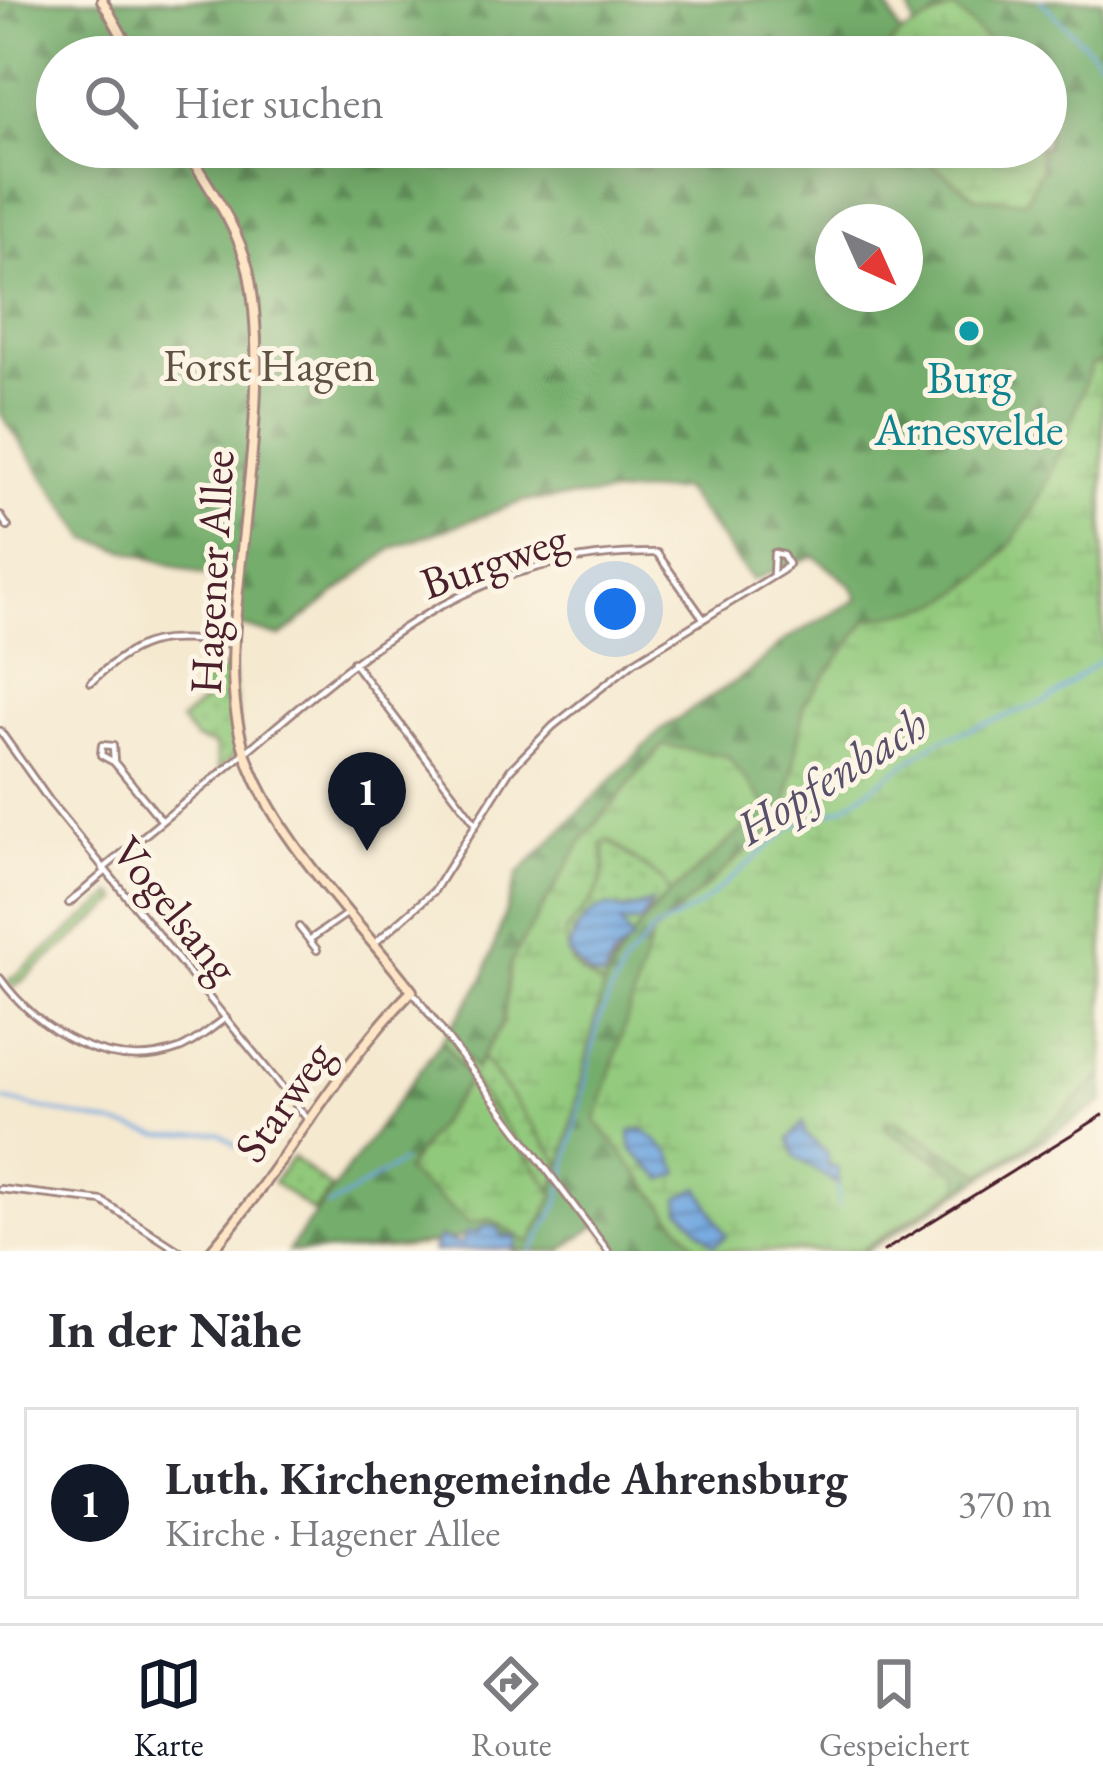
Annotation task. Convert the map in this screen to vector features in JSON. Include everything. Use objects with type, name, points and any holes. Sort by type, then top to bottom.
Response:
[{"type":"street","points":[[102,0],[122,36]]},
{"type":"street","name":"Hagener Allee","points":[[197,168],[233,232],[250,287],[254,362],[232,644],[245,752],[280,819],[608,1251]]},
{"type":"street","points":[[0,515],[8,527]]},
{"type":"street","name":"Burgweg","points":[[69,903],[352,662],[392,631],[463,592],[589,557],[657,553],[703,618]]},
{"type":"street","points":[[375,943],[434,891],[511,770],[553,725],[634,662],[773,574]]},
{"type":"street","points":[[91,682],[141,641],[159,637],[232,644]]},
{"type":"street","points":[[352,662],[476,824]]},
{"type":"street","name":"Vogelsang","points":[[0,731],[104,870],[310,1122]]},
{"type":"street","points":[[114,761],[162,821]]},
{"type":"street","points":[[310,940],[350,911]]},
{"type":"street","points":[[299,927],[317,950]]},
{"type":"street","points":[[0,978],[28,1013],[92,1049],[173,1051],[226,1018]]},
{"type":"street","name":"Starweg","points":[[211,1251],[376,1026],[412,991]]},
{"type":"street","points":[[0,1189],[102,1201],[179,1251]]},
{"type":"green space","name":"Forst Hagen","points":[[0,0],[884,0],[899,36],[36,36],[36,168],[937,168],[976,197],[1041,168],[1067,168],[1067,36],[983,36],[954,8],[915,29],[907,0],[1103,0],[1103,1102],[866,1251],[618,1251],[598,1224],[561,1251],[513,1251],[511,1238],[486,1226],[422,1245],[288,1251],[442,1040],[470,1079],[405,1171],[530,1242],[556,1181],[592,1020],[617,960],[675,888],[768,806],[663,745],[512,961],[503,1023],[475,1069],[448,1032],[483,980],[518,874],[662,729],[748,673],[785,640],[858,599],[851,585],[814,556],[752,580],[683,489],[524,501],[393,548],[280,637],[237,625],[240,586],[88,539],[0,413]]},
{"type":"green space","points":[[954,8],[983,36],[899,36]]},
{"type":"green space","points":[[937,168],[1041,168],[1025,201],[976,197]]},
{"type":"green space","points":[[1103,362],[1103,1075],[1027,1145],[982,1174],[896,1121],[886,1122],[888,1131],[958,1173],[961,1187],[859,1251],[700,1251],[596,1121],[652,935],[785,816],[804,704],[867,620],[949,599],[1002,554],[1040,495],[1092,364]]},
{"type":"green space","points":[[231,662],[241,750],[218,769],[215,745],[196,740],[180,721],[205,700],[197,689]]},
{"type":"green space","points":[[663,745],[727,756],[768,807],[670,894],[663,881],[608,839],[602,844],[603,870],[597,892],[565,931],[574,965],[603,987],[562,1165],[482,1057],[503,1023],[511,961],[585,836]]},
{"type":"green space","points":[[607,839],[663,881],[670,894],[649,913],[632,941],[621,924],[650,904],[587,917],[573,934],[610,966],[626,950],[603,987],[574,965],[565,931],[597,892],[604,870],[602,845]]},
{"type":"green space","points":[[114,894],[119,900],[13,988],[8,981]]},
{"type":"green space","points":[[448,1032],[475,1068],[482,1057],[562,1165],[555,1194],[442,1040]]},
{"type":"green space","points":[[470,1079],[555,1194],[530,1243],[491,1219],[469,1223],[405,1171]]},
{"type":"green space","points":[[293,1157],[332,1189],[313,1212],[273,1182]]},
{"type":"water","points":[[652,902],[641,922],[621,924],[632,941],[613,958],[603,979],[589,975],[568,953],[577,930],[593,913],[608,906],[625,911]]},
{"type":"water","points":[[803,1123],[806,1135],[827,1153],[829,1169],[834,1165],[838,1169],[838,1185],[795,1156],[789,1139]]},
{"type":"water","points":[[643,1129],[671,1154],[680,1173],[664,1180],[632,1150],[630,1132]]},
{"type":"water","points":[[699,1187],[726,1236],[714,1245],[681,1210],[679,1198]]},
{"type":"water","points":[[486,1225],[498,1228],[503,1237],[516,1237],[515,1248],[433,1251],[439,1238],[461,1244],[467,1232],[478,1233]]},
{"type":"waterway","name":"Hopfenbach","points":[[1040,0],[1103,63]]},
{"type":"waterway","name":"Hopfenbach","points":[[532,1251],[559,1203],[599,1019],[625,964],[654,930],[698,907],[793,826],[842,808],[938,741],[1047,701],[1103,658]]},
{"type":"waterway","points":[[0,1099],[162,1135],[219,1133],[258,1162]]},
{"type":"waterway","points":[[328,1207],[402,1162]]},
{"type":"waterway","points":[[838,1185],[838,1207]]},
{"type":"railway","points":[[884,1251],[1103,1115]]},
{"type":"place","name":"Burg Arnesvelde","points":[[969,331]]},
{"type":"place","name":"Luth. Kirchengemeinde Ahrensburg","points":[[367,851]]}]
